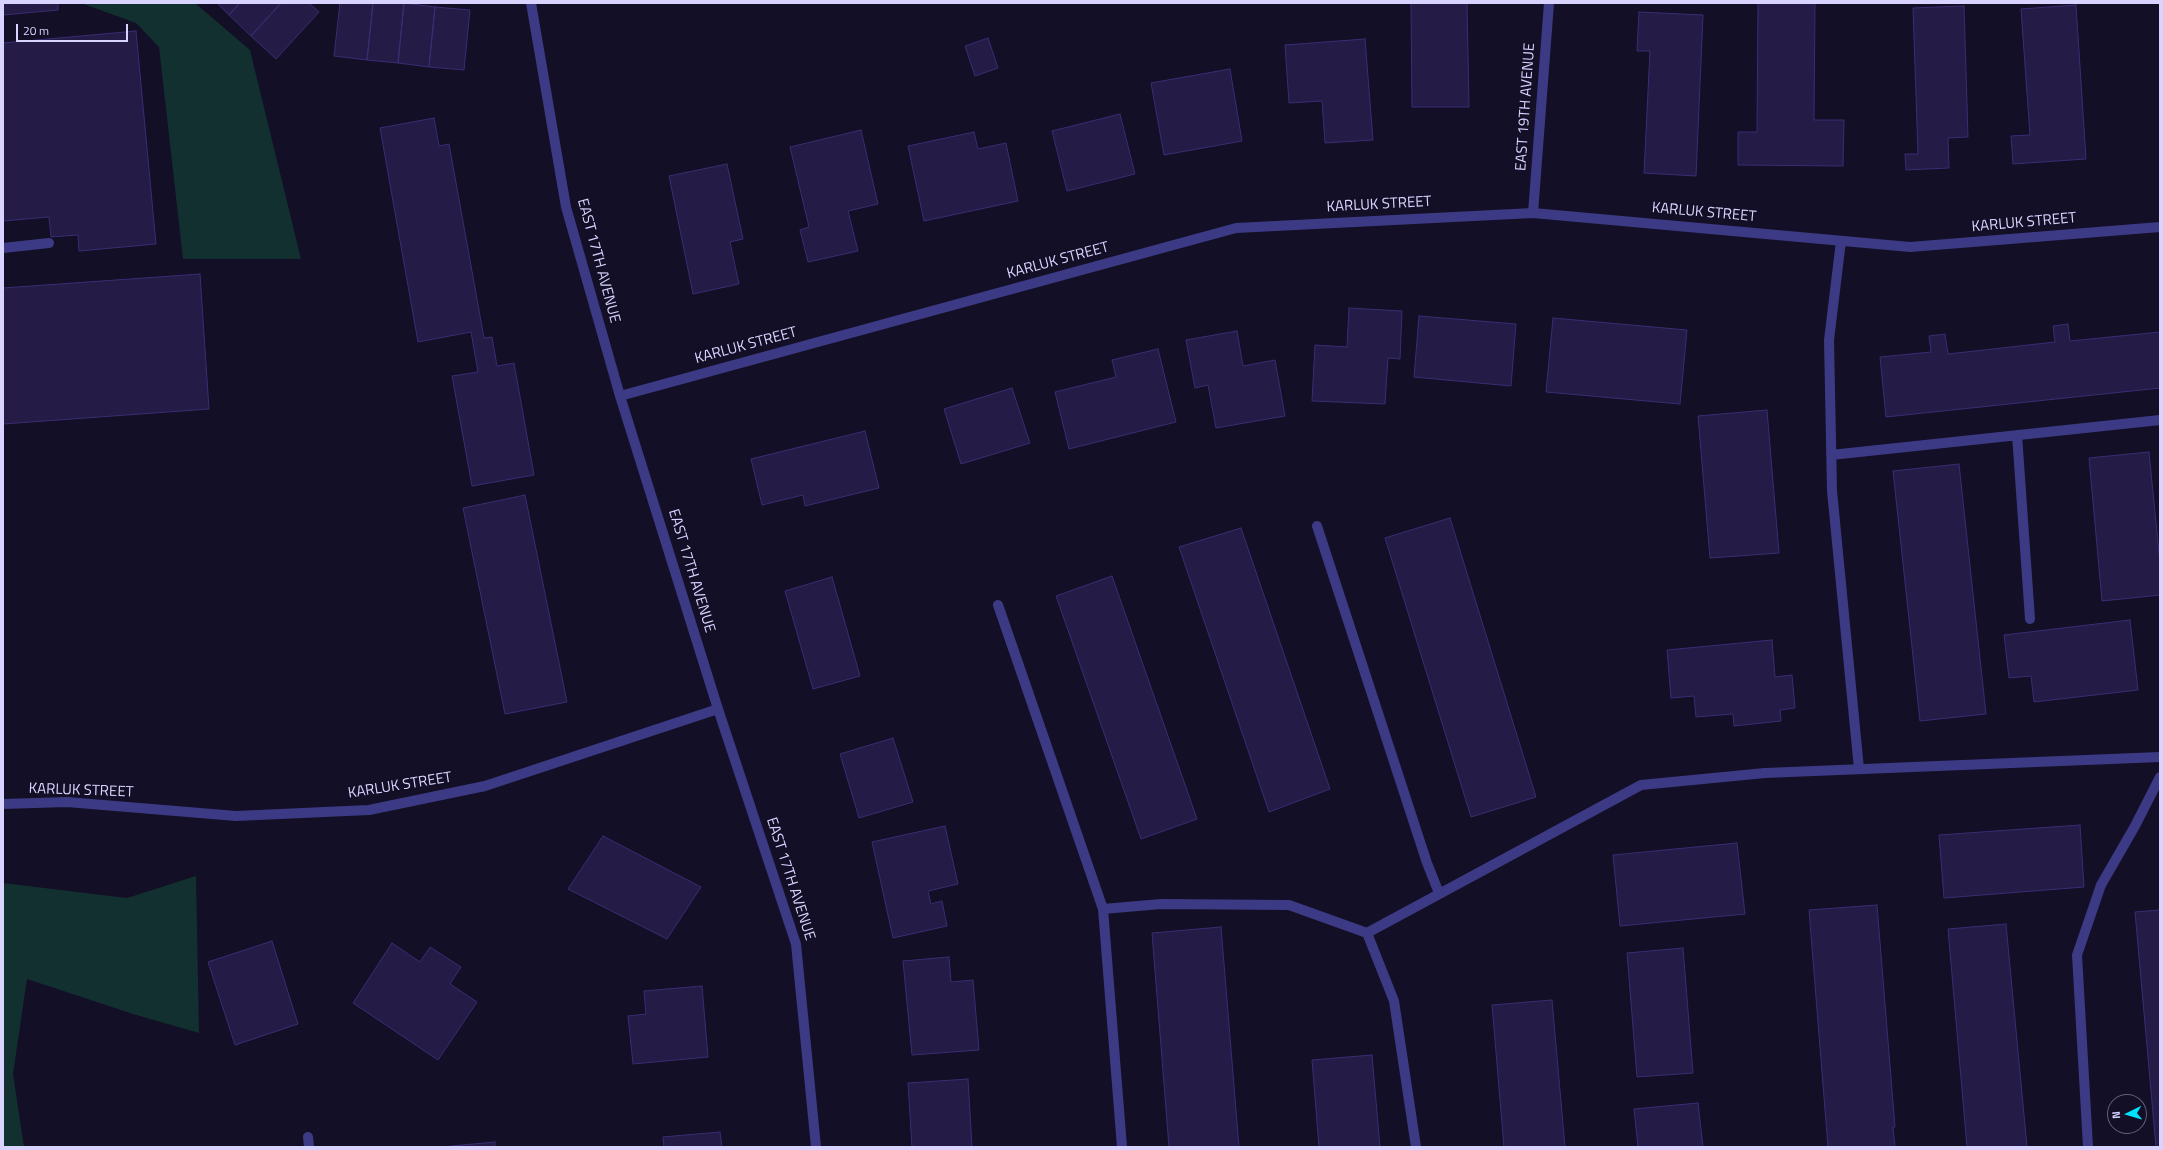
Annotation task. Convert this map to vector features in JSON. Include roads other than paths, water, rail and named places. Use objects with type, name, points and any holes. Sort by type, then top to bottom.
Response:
[{"type":"street","name":"EAST 17TH AVENUE","points":[[531,3],[566,207],[620,396],[718,709],[796,944],[816,1147]]},
{"type":"street","name":"EAST 19TH AVENUE","points":[[1533,213],[1549,3]]},
{"type":"street","name":"KARLUK STREET","points":[[620,396],[1236,228],[1533,213],[1910,247],[2160,227]]},
{"type":"street","points":[[1840,241],[1829,340],[1832,491],[1859,769]]},
{"type":"street","points":[[3,248],[49,243]]},
{"type":"street","points":[[1831,454],[2160,420]]},
{"type":"street","points":[[2017,435],[2030,619]]},
{"type":"street","points":[[1317,526],[1425,856],[1439,893]]},
{"type":"street","points":[[998,605],[1103,910],[1122,1147]]},
{"type":"street","name":"KARLUK STREET","points":[[3,804],[67,802],[236,816],[369,810],[485,786],[718,709]]},
{"type":"street","points":[[1103,910],[1161,904],[1289,905],[1367,932],[1641,785],[1734,775],[2160,758]]},
{"type":"street","points":[[2088,1147],[2077,955],[2101,885],[2135,826],[2160,777]]},
{"type":"street","points":[[1367,932],[1394,1001],[1416,1147]]}]
